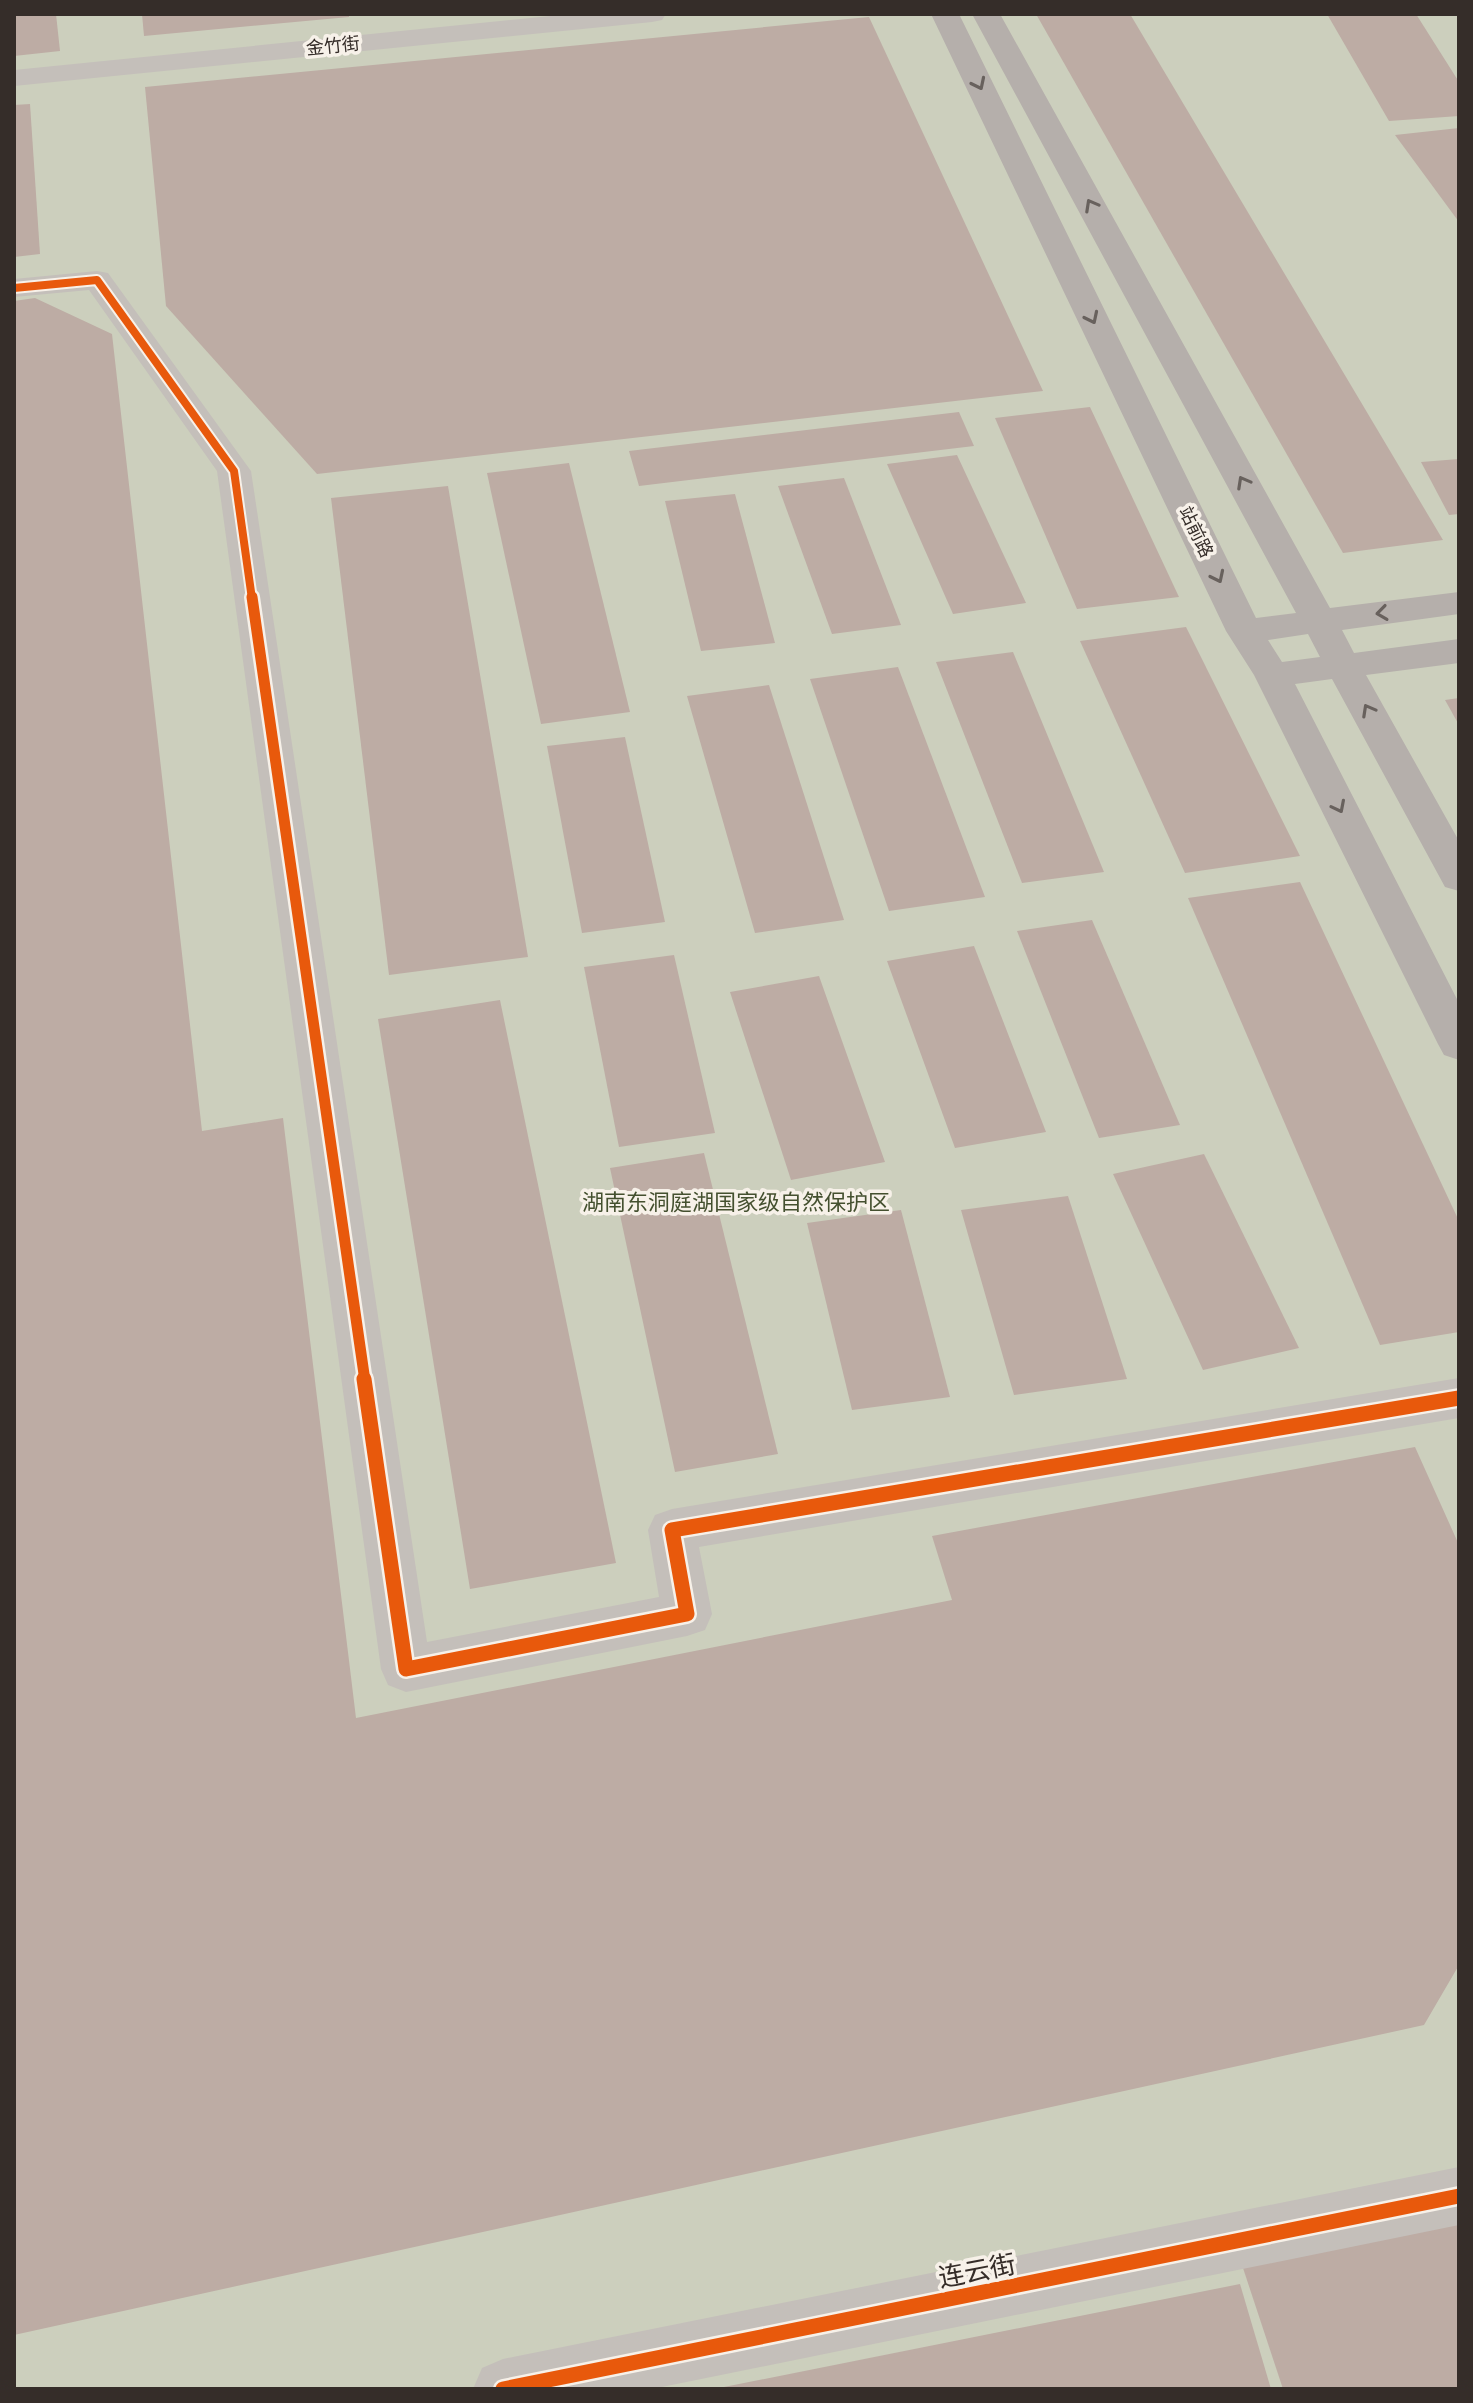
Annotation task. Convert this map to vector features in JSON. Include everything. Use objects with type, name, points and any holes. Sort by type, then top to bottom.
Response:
[{"type":"main road","name":"站前路","points":[[945,14],[1244,631],[1272,675],[1459,1044]]},
{"type":"main road","points":[[986,14],[1459,877]]},
{"type":"main road","points":[[1244,631],[1459,603]]},
{"type":"main road","points":[[1272,675],[1459,651]]},
{"type":"street","name":"金竹街","points":[[14,78],[652,14]]},
{"type":"street","points":[[14,288],[97,280],[234,471],[406,1669],[687,1614],[672,1530],[1459,1398]]},
{"type":"street","name":"连云街","points":[[503,2389],[1459,2196]]},
{"type":"green space","name":"湖南东洞庭湖国家级自然保护区","points":[[14,14],[1459,14],[1459,2389],[14,2389]]},
{"type":"building","points":[[14,14],[56,14],[60,51],[14,56]]},
{"type":"building","points":[[142,14],[349,14],[349,17],[144,36]]},
{"type":"building","points":[[1036,14],[1130,14],[1443,540],[1343,553]]},
{"type":"building","points":[[1327,14],[1416,14],[1459,82],[1459,116],[1389,121]]},
{"type":"building","points":[[869,17],[1043,391],[317,474],[166,306],[145,87]]},
{"type":"building","points":[[30,104],[40,254],[14,257],[14,105]]},
{"type":"building","points":[[1459,128],[1459,222],[1395,135]]},
{"type":"building","points":[[35,298],[112,334],[202,1131],[283,1118],[356,1718],[952,1600],[932,1536],[1415,1447],[1459,1545],[1459,1965],[1424,2025],[14,2335],[14,301]]},
{"type":"building","points":[[1090,407],[1179,597],[1077,609],[995,418]]},
{"type":"building","points":[[959,412],[974,446],[639,486],[629,451]]},
{"type":"building","points":[[957,455],[1026,603],[953,614],[887,464]]},
{"type":"building","points":[[1459,459],[1459,514],[1449,515],[1421,462]]},
{"type":"building","points":[[569,463],[630,712],[541,724],[487,473]]},
{"type":"building","points":[[844,478],[901,625],[832,634],[778,486]]},
{"type":"building","points":[[448,486],[528,957],[389,975],[331,498]]},
{"type":"building","points":[[735,494],[775,643],[701,651],[665,501]]},
{"type":"building","points":[[1186,627],[1300,856],[1185,873],[1080,641]]},
{"type":"building","points":[[1013,652],[1104,872],[1022,883],[936,662]]},
{"type":"building","points":[[898,667],[985,897],[889,911],[810,679]]},
{"type":"building","points":[[769,685],[844,920],[755,933],[687,696]]},
{"type":"building","points":[[1459,698],[1459,725],[1445,700]]},
{"type":"building","points":[[625,737],[665,922],[582,933],[547,746]]},
{"type":"building","points":[[1300,882],[1459,1221],[1459,1332],[1380,1345],[1188,898]]},
{"type":"building","points":[[1092,920],[1180,1125],[1099,1138],[1017,931]]},
{"type":"building","points":[[974,946],[1046,1132],[955,1148],[887,961]]},
{"type":"building","points":[[674,955],[715,1133],[619,1147],[584,967]]},
{"type":"building","points":[[819,976],[885,1162],[791,1180],[730,992]]},
{"type":"building","points":[[500,1000],[616,1563],[470,1589],[378,1019]]},
{"type":"building","points":[[704,1153],[778,1454],[675,1472],[610,1168]]},
{"type":"building","points":[[1204,1154],[1299,1348],[1203,1370],[1113,1174]]},
{"type":"building","points":[[1068,1196],[1127,1379],[1014,1395],[961,1210]]},
{"type":"building","points":[[901,1210],[950,1397],[852,1410],[807,1223]]},
{"type":"building","points":[[1459,2209],[1459,2389],[1283,2389],[1241,2262]]},
{"type":"building","points":[[1240,2284],[1271,2389],[719,2389],[719,2388]]},
{"type":"cycle path","points":[[14,288],[97,280],[234,471],[406,1669],[687,1614],[672,1530],[1459,1398]]},
{"type":"cycle path","points":[[503,2389],[1459,2196]]}]
